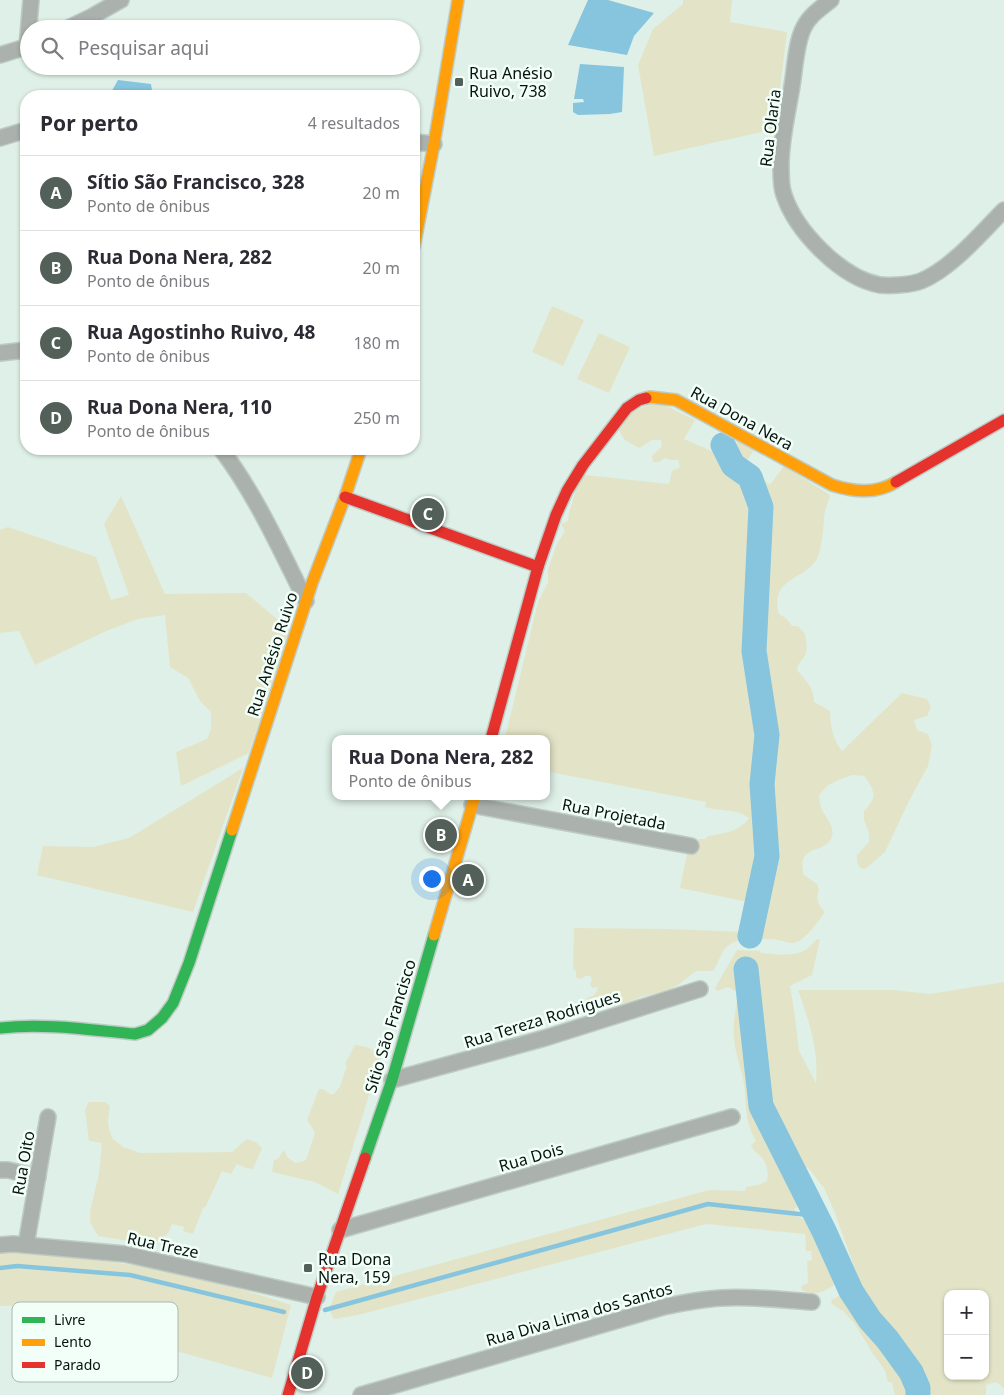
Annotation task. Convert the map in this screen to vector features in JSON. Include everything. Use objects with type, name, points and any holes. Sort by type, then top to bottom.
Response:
[{"type":"street","points":[[30,20],[31,0]]},
{"type":"street","points":[[85,20],[121,0]]},
{"type":"street","points":[[420,216],[458,0]]},
{"type":"street","name":"Rua Olaria","points":[[831,0],[813,14],[804,28],[798,46],[781,167],[783,194],[794,218],[815,244],[835,262],[860,278],[880,285],[920,282],[938,272],[955,258],[1004,210]]},
{"type":"street","points":[[0,55],[20,49]]},
{"type":"street","points":[[0,138],[20,132]]},
{"type":"street","points":[[420,143],[434,144]]},
{"type":"street","points":[[0,353],[20,351]]},
{"type":"street","name":"Rua Dona Nera","points":[[538,567],[556,515],[567,491],[583,465],[627,408],[639,400],[650,397],[676,400],[832,485],[846,490],[864,491],[888,487],[1004,420]]},
{"type":"street","points":[[225,455],[258,507],[306,601]]},
{"type":"street","name":"Rua Anésio Ruivo","points":[[0,1028],[51,1026],[135,1034],[148,1030],[162,1018],[173,1003],[189,963],[306,601],[359,455]]},
{"type":"street","points":[[345,497],[538,567],[492,735]]},
{"type":"street","name":"Rua Projetada","points":[[474,801],[691,846]]},
{"type":"street","name":"Sítio São Francisco","points":[[317,1297],[392,1080],[474,801]]},
{"type":"street","name":"Rua Tereza Rodrigues","points":[[392,1080],[545,1038],[700,989]]},
{"type":"street","name":"Rua Dois","points":[[340,1230],[732,1117]]},
{"type":"street","name":"Rua Oito","points":[[26,1245],[48,1118]]},
{"type":"street","points":[[0,1170],[38,1176]]},
{"type":"street","name":"Rua Treze","points":[[0,1245],[13,1244],[125,1254],[317,1297]]},
{"type":"street","points":[[288,1395],[317,1297]]},
{"type":"street","name":"Rua Diva Lima dos Santos","points":[[362,1395],[671,1305],[721,1298],[812,1302]]},
{"type":"green space","points":[[683,0],[732,0],[730,22],[787,32],[775,129],[654,156],[638,65],[653,29],[683,4]]},
{"type":"green space","points":[[552,306],[584,320],[563,366],[532,352]]},
{"type":"green space","points":[[599,333],[630,347],[609,393],[577,379]]},
{"type":"green space","points":[[656,401],[695,420],[684,439],[725,457],[739,440],[754,450],[744,465],[770,485],[784,466],[830,495],[825,510],[818,557],[815,562],[782,588],[777,603],[779,614],[787,619],[792,626],[798,626],[805,634],[806,653],[797,670],[811,688],[814,702],[830,711],[836,742],[842,751],[902,693],[927,699],[931,707],[927,716],[914,720],[917,730],[928,734],[932,745],[928,766],[885,852],[865,869],[860,868],[857,862],[857,855],[869,842],[864,811],[873,798],[871,786],[864,776],[852,775],[828,785],[819,795],[822,810],[833,832],[829,842],[808,853],[802,865],[804,875],[817,884],[819,905],[825,912],[801,940],[791,943],[757,938],[745,933],[742,939],[726,947],[714,970],[696,971],[667,991],[568,1017],[565,1015],[566,1004],[571,1002],[576,1009],[581,1010],[585,1006],[587,998],[597,991],[598,987],[593,988],[590,985],[592,979],[590,976],[579,979],[576,977],[576,971],[573,969],[574,928],[745,932],[749,907],[748,902],[680,888],[688,849],[699,839],[705,839],[708,836],[736,829],[749,818],[734,811],[705,807],[706,802],[550,772],[550,735],[506,735],[538,602],[548,582],[548,570],[556,546],[565,531],[561,524],[568,521],[579,480],[585,475],[669,484],[672,471],[680,467],[678,460],[665,458],[659,462],[653,462],[652,456],[662,446],[661,440],[652,440],[639,448],[625,440],[618,429],[627,415]]},
{"type":"green space","points":[[121,496],[165,594],[246,593],[290,630],[249,753],[181,786],[176,752],[207,739],[211,729],[211,712],[200,701],[188,678],[170,667],[165,615],[138,619],[104,632],[35,665],[19,631],[0,633],[0,530],[8,527],[96,557],[111,600],[129,595],[104,524]]},
{"type":"green space","points":[[243,768],[193,912],[37,875],[43,846],[93,847],[129,838]]},
{"type":"green space","points":[[817,939],[820,939],[812,975],[790,986],[799,1051],[816,1083],[815,1047],[798,990],[893,990],[930,994],[1004,982],[1004,1388],[996,1382],[986,1385],[986,1395],[921,1395],[916,1377],[915,1363],[901,1347],[881,1314],[863,1291],[824,1188],[809,1169],[800,1164],[796,1156],[796,1150],[785,1136],[770,1109],[760,1070],[753,981],[747,973],[739,985],[740,1014],[756,1109],[783,1164],[790,1183],[801,1198],[801,1202],[794,1208],[797,1217],[816,1222],[823,1231],[834,1285],[818,1293],[802,1290],[801,1286],[808,1283],[807,1261],[812,1260],[811,1251],[806,1251],[805,1234],[706,1224],[358,1315],[334,1319],[329,1309],[336,1292],[709,1190],[745,1191],[746,1187],[767,1181],[766,1165],[751,1145],[756,1141],[748,1119],[743,1078],[735,1044],[734,1026],[738,992],[728,987],[717,991],[715,988],[737,950],[785,955],[798,953],[809,947]]},
{"type":"green space","points":[[355,1045],[370,1048],[380,1060],[338,1194],[315,1182],[272,1172],[274,1160],[278,1159],[284,1150],[287,1157],[295,1163],[306,1160],[315,1133],[307,1120],[319,1089],[334,1094],[340,1086],[347,1066],[345,1064]]},
{"type":"green space","points":[[89,1102],[105,1102],[110,1106],[109,1130],[113,1139],[123,1147],[140,1153],[232,1152],[247,1139],[257,1143],[262,1148],[253,1169],[237,1164],[231,1174],[222,1171],[206,1206],[203,1208],[193,1234],[183,1231],[184,1227],[172,1224],[168,1233],[154,1245],[98,1236],[90,1222],[90,1211],[99,1174],[102,1143],[89,1141],[85,1110]]},
{"type":"green space","points":[[0,1254],[68,1257],[146,1267],[209,1281],[291,1305],[272,1378],[178,1352],[178,1302],[12,1302],[12,1306],[0,1306]]},
{"type":"green space","points":[[844,1294],[848,1307],[855,1312],[862,1326],[884,1357],[904,1377],[903,1383],[905,1388],[912,1395],[895,1395],[892,1382],[888,1382],[885,1371],[855,1324],[843,1311],[832,1304],[831,1300]]},
{"type":"water","points":[[588,0],[608,0],[654,13],[634,36],[627,55],[568,45]]},
{"type":"water","points":[[580,64],[624,67],[622,112],[578,115],[573,112],[573,103],[584,102],[583,99],[574,99]]},
{"type":"water","points":[[118,80],[151,84],[152,90],[112,90]]},
{"type":"waterway","points":[[723,445],[733,465],[750,477],[761,507],[754,651],[767,735],[762,784],[767,856],[750,936]]},
{"type":"waterway","points":[[746,969],[761,1106],[824,1231],[851,1291],[870,1320],[887,1339],[911,1372],[918,1388],[918,1395]]},
{"type":"waterway","points":[[325,1310],[708,1204],[817,1216]]},
{"type":"waterway","points":[[0,1268],[17,1266],[130,1275],[284,1312]]},
{"type":"traffic: fast","points":[[0,1028],[34,1026],[135,1034],[148,1030],[162,1018],[173,1003],[189,963],[232,830]]},
{"type":"traffic: fast","points":[[365,1158],[392,1080],[434,935]]},
{"type":"traffic: slow","points":[[420,216],[458,0]]},
{"type":"traffic: slow","points":[[646,398],[676,400],[832,485],[865,491],[881,489],[896,482]]},
{"type":"traffic: slow","points":[[232,830],[312,583],[359,455]]},
{"type":"traffic: slow","points":[[434,935],[474,800]]},
{"type":"traffic: jam","points":[[492,735],[538,567],[556,515],[567,491],[583,465],[627,408],[646,398]]},
{"type":"traffic: jam","points":[[896,482],[1004,420]]},
{"type":"traffic: jam","points":[[345,497],[538,567]]},
{"type":"traffic: jam","points":[[288,1395],[317,1297],[365,1158]]},
{"type":"place","name":"Rua Anésio Ruivo, 738","points":[[459,82]]},
{"type":"place","name":"Rua Agostinho Ruivo, 48","points":[[428,514]]},
{"type":"place","name":"Rua Dona Nera, 282","points":[[441,835]]},
{"type":"place","name":"Sítio São Francisco, 328","points":[[468,880]]},
{"type":"place","name":"Rua Dona Nera, 159","points":[[308,1268]]},
{"type":"place","name":"Rua Dona Nera, 110","points":[[307,1373]]}]
